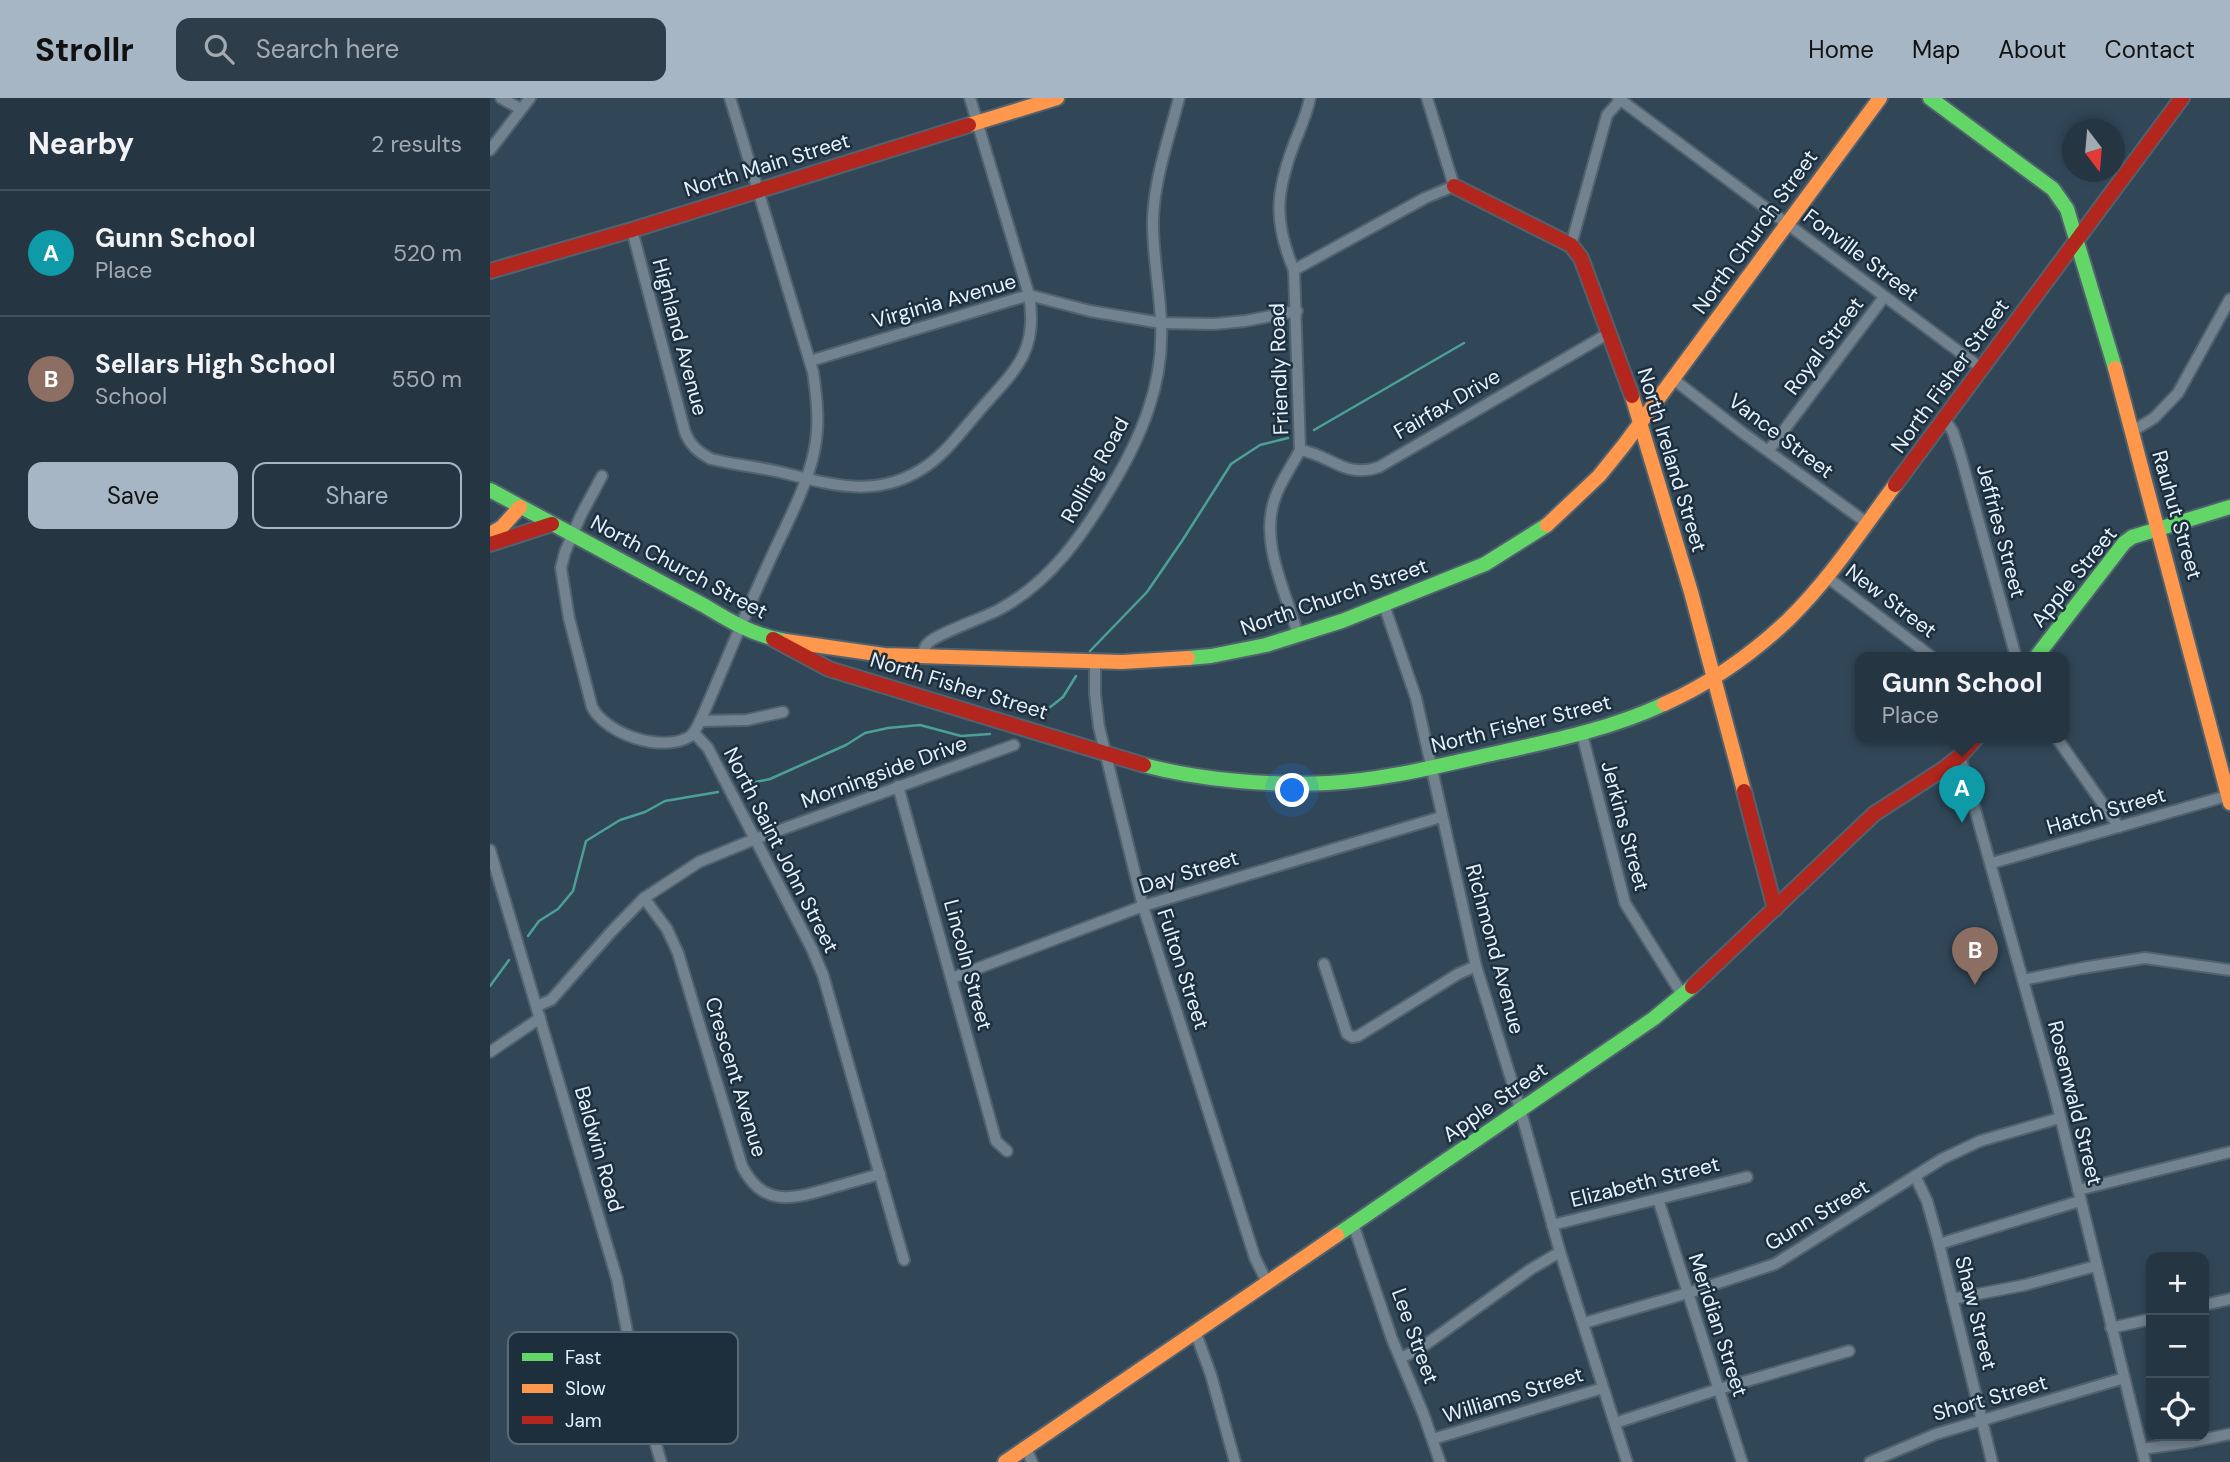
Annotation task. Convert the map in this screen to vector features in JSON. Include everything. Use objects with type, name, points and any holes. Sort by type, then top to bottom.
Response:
[{"type":"main road","name":"North Main Street","points":[[490,271],[632,230],[1057,98]]},
{"type":"main road","name":"North Church Street","points":[[490,491],[739,627],[773,639],[884,656],[1156,661],[1211,656],[1298,635],[1384,605],[1485,564],[1553,521],[1599,476],[1674,379],[1786,223],[1881,98]]},
{"type":"main road","name":"Rauhut Street","points":[[1930,98],[2053,189],[2064,203],[2077,240],[2158,528],[2229,798]]},
{"type":"main road","name":"North Fisher Street","points":[[773,639],[829,669],[1106,754],[1184,774],[1237,781],[1349,781],[1430,767],[1582,734],[1648,712],[1714,678],[1757,647],[1788,620],[1827,577],[2182,98]]},
{"type":"main road","points":[[1454,186],[1571,245]]},
{"type":"main road","name":"North Ireland Street","points":[[1571,245],[1581,258],[1641,421],[1714,678],[1775,909]]},
{"type":"main road","points":[[490,534],[502,527],[520,507]]},
{"type":"main road","name":"Apple Street","points":[[2040,652],[2124,543],[2140,533],[2230,507]]},
{"type":"main road","points":[[490,544],[552,524]]},
{"type":"main road","name":"Apple Street","points":[[1005,1462],[1653,1019],[1683,996],[1874,814],[1960,756],[1972,743]]},
{"type":"street","points":[[500,98],[521,109]]},
{"type":"street","points":[[490,150],[530,98]]},
{"type":"street","points":[[602,476],[572,535],[561,568],[569,618],[596,715],[605,723],[652,743],[677,742],[694,733],[700,721],[805,480],[814,453],[818,418],[810,361],[730,98]]},
{"type":"street","name":"Highland Avenue","points":[[632,230],[685,432],[691,445],[711,459],[849,488],[868,488],[898,481],[936,459],[1020,365],[1031,333],[1029,295],[970,98]]},
{"type":"street","name":"Rolling Road","points":[[922,657],[924,648],[933,639],[1000,609],[1029,590],[1049,572],[1073,545],[1117,478],[1148,414],[1159,373],[1161,323],[1153,214],[1159,174],[1179,98]]},
{"type":"street","name":"Friendly Road","points":[[1298,635],[1269,533],[1273,500],[1300,450],[1294,270],[1284,243],[1279,197],[1281,180],[1310,98]]},
{"type":"street","points":[[1294,270],[1425,198],[1454,186],[1427,98]]},
{"type":"street","points":[[1571,245],[1606,115],[1620,99]]},
{"type":"street","name":"Fonville Street","points":[[1620,99],[1981,368]]},
{"type":"street","name":"Virginia Avenue","points":[[810,361],[1029,295],[1090,311],[1161,323],[1225,323],[1297,311]]},
{"type":"street","name":"Royal Street","points":[[1769,450],[1884,297]]},
{"type":"street","points":[[2131,432],[2154,418],[2178,393],[2230,301]]},
{"type":"street","name":"Fairfax Drive","points":[[1300,450],[1317,454],[1345,469],[1364,471],[1379,467],[1609,333]]},
{"type":"street","name":"Vance Street","points":[[1674,379],[1867,523]]},
{"type":"street","name":"Jeffries Street","points":[[1944,418],[1953,432],[1961,457],[2015,652]]},
{"type":"street","name":"New Street","points":[[1827,577],[1925,652]]},
{"type":"street","name":"Richmond Avenue","points":[[1384,605],[1416,698],[1476,966],[1560,1252],[1627,1462]]},
{"type":"street","name":"Fulton Street","points":[[1095,661],[1096,711],[1143,906],[1255,1258],[1267,1282]]},
{"type":"street","points":[[700,721],[747,720],[783,712]]},
{"type":"street","name":"North Saint John Street","points":[[694,733],[708,748],[824,975],[904,1261]]},
{"type":"street","name":"Jerkins Street","points":[[1582,734],[1625,903],[1683,996]]},
{"type":"street","points":[[2060,743],[2119,827]]},
{"type":"street","name":"Morningside Drive","points":[[537,1006],[551,1000],[644,898],[699,862],[1014,744]]},
{"type":"street","name":"Rosenwald Street","points":[[1960,756],[1992,863],[2060,1118],[2146,1462]]},
{"type":"street","name":"Lincoln Street","points":[[898,786],[996,1141],[1007,1151]]},
{"type":"street","name":"Hatch Street","points":[[1992,863],[2229,798]]},
{"type":"street","name":"Day Street","points":[[952,978],[1143,906],[1441,817]]},
{"type":"street","name":"Baldwin Road","points":[[490,850],[617,1279],[627,1332]]},
{"type":"street","name":"Crescent Avenue","points":[[644,898],[667,929],[678,953],[742,1166],[753,1183],[769,1195],[789,1198],[880,1174]]},
{"type":"street","points":[[2023,980],[2145,958],[2230,970]]},
{"type":"street","points":[[1324,964],[1346,1034],[1355,1037],[1458,974],[1476,966]]},
{"type":"street","points":[[490,1052],[540,1018]]},
{"type":"street","name":"Gunn Street","points":[[1584,1323],[1775,1264],[1969,1145],[2060,1118]]},
{"type":"street","points":[[1939,1244],[2079,1195],[2230,1152]]},
{"type":"street","name":"Shaw Street","points":[[1915,1176],[1927,1202],[1939,1244],[1992,1462]]},
{"type":"street","name":"Elizabeth Street","points":[[1552,1225],[1747,1177]]},
{"type":"street","name":"Meridian Street","points":[[1658,1199],[1742,1462]]},
{"type":"street","name":"Lee Street","points":[[1353,1224],[1400,1359],[1440,1462]]},
{"type":"street","points":[[1400,1359],[1418,1350],[1531,1269],[1560,1252]]},
{"type":"street","points":[[1952,1299],[2025,1285],[2096,1266]]},
{"type":"street","points":[[2209,1304],[2230,1298]]},
{"type":"street","points":[[2111,1328],[2146,1320]]},
{"type":"street","points":[[1195,1331],[1211,1375],[1235,1462]]},
{"type":"street","points":[[1615,1423],[1849,1351]]},
{"type":"street","name":"Short Street","points":[[1870,1462],[1915,1441],[2124,1378]]},
{"type":"street","name":"Williams Street","points":[[1433,1439],[1603,1388]]},
{"type":"street","points":[[2142,1449],[2230,1434]]},
{"type":"street","name":"Baldwin Road","points":[[656,1444],[661,1462]]},
{"type":"street","points":[[1026,1448],[1032,1462]]},
{"type":"waterway","points":[[1314,430],[1464,343]]},
{"type":"waterway","points":[[1090,651],[1147,592],[1231,464],[1260,445],[1288,438]]},
{"type":"waterway","points":[[1039,716],[1063,697],[1076,676]]},
{"type":"waterway","points":[[741,785],[770,779],[846,745],[865,733],[888,728],[920,725],[961,736],[990,734]]},
{"type":"waterway","points":[[528,936],[539,921],[558,909],[573,891],[586,841],[620,820],[645,812],[665,801],[718,792]]},
{"type":"waterway","points":[[490,986],[509,960]]},
{"type":"traffic: fast","points":[[1930,98],[2053,189],[2067,209],[2115,368]]},
{"type":"traffic: fast","points":[[490,490],[734,623],[764,636],[786,641]]},
{"type":"traffic: fast","points":[[2040,652],[2124,543],[2132,537],[2230,507]]},
{"type":"traffic: fast","points":[[1188,658],[1266,645],[1342,621],[1485,564],[1547,525]]},
{"type":"traffic: fast","points":[[1144,765],[1188,775],[1260,783],[1307,784],[1372,779],[1563,738],[1605,727],[1664,704]]},
{"type":"traffic: fast","points":[[1337,1235],[1653,1019],[1692,987]]},
{"type":"traffic: slow","points":[[969,125],[1057,98]]},
{"type":"traffic: slow","points":[[1547,525],[1599,476],[1624,445],[1880,98]]},
{"type":"traffic: slow","points":[[2115,368],[2230,803]]},
{"type":"traffic: slow","points":[[1632,396],[1691,592],[1744,791]]},
{"type":"traffic: slow","points":[[1664,704],[1729,667],[1760,645],[1788,620],[1831,572],[1895,485]]},
{"type":"traffic: slow","points":[[490,534],[502,527],[520,507]]},
{"type":"traffic: slow","points":[[786,641],[884,655],[1122,662],[1188,658]]},
{"type":"traffic: slow","points":[[1005,1462],[1337,1235]]},
{"type":"traffic: jam","points":[[1895,485],[2182,98]]},
{"type":"traffic: jam","points":[[490,271],[632,230],[969,125]]},
{"type":"traffic: jam","points":[[1454,186],[1571,245],[1581,258],[1632,396]]},
{"type":"traffic: jam","points":[[490,544],[552,524]]},
{"type":"traffic: jam","points":[[773,639],[829,669],[1144,765]]},
{"type":"traffic: jam","points":[[1692,987],[1874,814],[1945,768],[1972,743]]},
{"type":"traffic: jam","points":[[1744,791],[1775,909]]},
{"type":"place","name":"Gunn School","points":[[1962,823]]},
{"type":"place","name":"Sellars High School","points":[[1975,985]]}]
